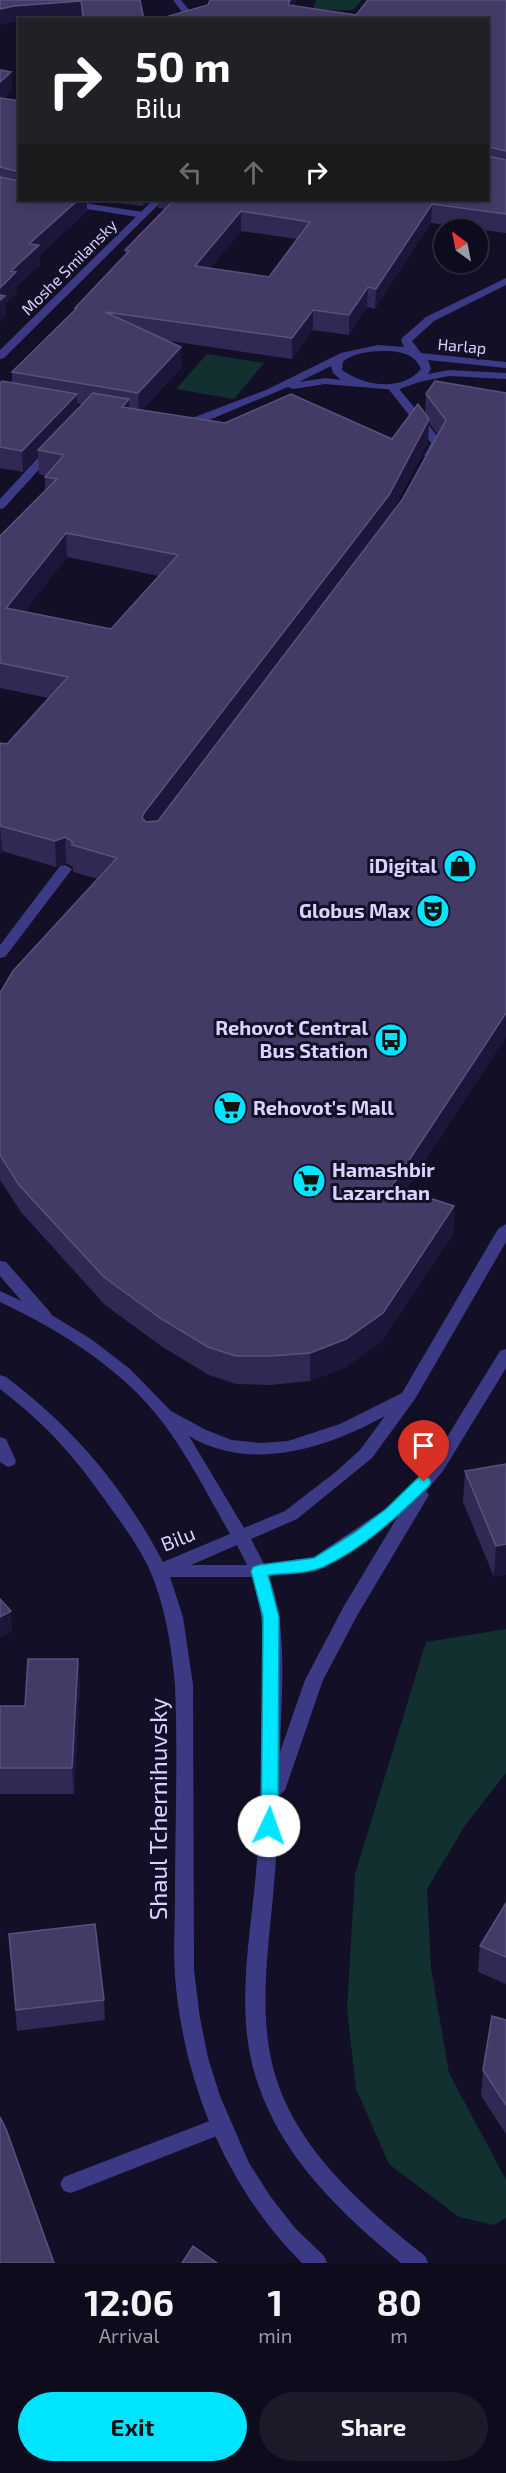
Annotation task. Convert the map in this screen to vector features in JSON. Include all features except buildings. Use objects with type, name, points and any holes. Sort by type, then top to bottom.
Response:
[{"type":"street","points":[[177,0],[191,18]]},
{"type":"street","points":[[56,201],[143,215]]},
{"type":"street","name":"Moshe Smilansky","points":[[0,356],[157,201]]},
{"type":"street","points":[[418,378],[426,369],[425,364],[415,355],[406,340],[420,325],[506,281]]},
{"type":"street","name":"Harlap","points":[[270,392],[356,350],[382,347],[415,355],[506,365]]},
{"type":"street","points":[[345,355],[338,360],[337,371],[360,385]]},
{"type":"street","name":"Harlap","points":[[392,387],[418,378],[449,373],[506,376]]},
{"type":"street","points":[[172,424],[205,418],[270,392],[325,381],[392,387],[437,443],[425,465]]},
{"type":"street","points":[[0,506],[62,438]]},
{"type":"street","points":[[0,954],[65,870]]},
{"type":"street","name":"Bilu","points":[[159,1571],[291,1515],[366,1454],[409,1395],[506,1228]]},
{"type":"street","points":[[0,1266],[44,1316]]},
{"type":"street","points":[[0,1296],[44,1316],[106,1359],[130,1378],[160,1408],[198,1463],[259,1571],[271,1617],[271,1804],[256,1997],[257,2040],[267,2084],[287,2127],[314,2168],[365,2219],[417,2263]]},
{"type":"street","name":"Bilu","points":[[159,1571],[259,1571],[318,1563],[360,1537],[410,1497],[437,1467],[506,1355]]},
{"type":"street","name":"Shaul Tchernihuvsky","points":[[0,1381],[34,1407],[69,1440],[134,1527],[159,1571],[168,1595],[174,1619],[186,1700],[185,1976],[192,2030],[202,2074],[220,2126],[243,2174],[268,2210],[300,2249],[316,2263]]},
{"type":"street","points":[[160,1408],[199,1434],[220,1442],[247,1449],[273,1449],[324,1438],[366,1420],[409,1395]]},
{"type":"street","points":[[0,1443],[8,1461]]},
{"type":"street","points":[[271,1804],[300,1716],[326,1654],[437,1467]]},
{"type":"street","points":[[71,2184],[220,2126]]},
{"type":"green space","points":[[316,0],[362,0],[353,10],[313,10]]},
{"type":"green space","points":[[207,354],[264,363],[234,399],[176,389]]},
{"type":"green space","points":[[506,1629],[506,1773],[466,1824],[427,1889],[431,1968],[449,2073],[506,2180],[506,2218],[494,2225],[459,2217],[389,2164],[356,2089],[347,2008],[355,1874],[426,1642]]},
{"type":"place","name":"iDigital","points":[[460,866]]},
{"type":"place","name":"Globus Max","points":[[433,911]]},
{"type":"place","name":"Rehovot Central Bus Station","points":[[391,1040]]},
{"type":"place","name":"Rehovot's Mall","points":[[230,1108]]},
{"type":"place","name":"Hamashbir Lazarchan","points":[[309,1181]]},
{"type":"route","points":[[269,1826],[271,1617],[259,1571],[318,1563],[360,1537],[410,1497],[424,1482]]}]
